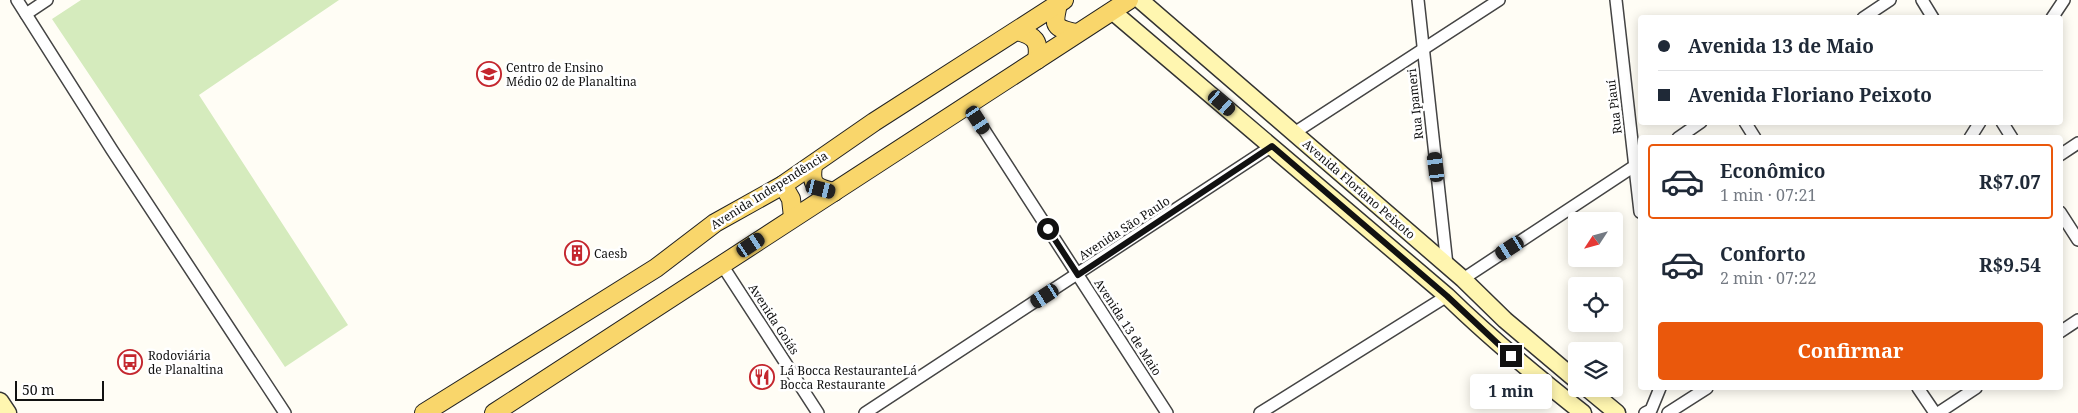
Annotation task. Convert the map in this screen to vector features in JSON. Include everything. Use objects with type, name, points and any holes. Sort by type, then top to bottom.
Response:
[{"type":"main road","points":[[494,413],[1129,0]]},
{"type":"main road","points":[[1061,2],[1054,21],[1056,26],[1060,29],[1076,33]]},
{"type":"main road","name":"Avenida Independência","points":[[424,413],[656,268],[730,213],[783,185],[813,166],[862,129],[1061,2]]},
{"type":"main road","points":[[1017,31],[1031,35],[1036,41],[1039,48],[1037,60]]},
{"type":"main road","points":[[813,166],[811,176],[814,184],[821,189],[834,192]]},
{"type":"main road","points":[[783,185],[791,199],[793,217]]},
{"type":"street","points":[[17,0],[112,150],[285,413]]},
{"type":"street","points":[[26,14],[47,0]]},
{"type":"street","name":"Avenida Floriano Peixoto","points":[[1140,0],[1463,279],[1505,320],[1568,373]]},
{"type":"street","name":"Rua Ipameri","points":[[1418,0],[1446,265]]},
{"type":"street","points":[[1294,133],[1500,0]]},
{"type":"street","name":"Rua Piauí","points":[[1616,0],[1638,181]]},
{"type":"street","points":[[1868,15],[1890,0]]},
{"type":"street","points":[[1922,0],[1931,15]]},
{"type":"street","points":[[2054,15],[2064,0]]},
{"type":"street","name":"Avenida Floriano Peixoto","points":[[1112,11],[1338,201],[1524,366],[1583,413]]},
{"type":"street","points":[[1196,81],[1215,63]]},
{"type":"street","name":"Avenida 13 de Maio","points":[[968,105],[1167,413]]},
{"type":"street","points":[[1682,135],[1697,125]]},
{"type":"street","points":[[2063,153],[2078,143]]},
{"type":"street","name":"Avenida São Paulo","points":[[865,413],[1272,146]]},
{"type":"street","points":[[1463,279],[1637,165]]},
{"type":"street","points":[[1338,201],[1343,204],[1349,203],[1354,199],[1356,194],[1355,188],[1351,183]]},
{"type":"street","points":[[1366,226],[1362,221],[1361,215],[1364,209],[1369,205],[1381,208]]},
{"type":"street","points":[[2063,217],[2078,240]]},
{"type":"street","name":"Avenida Goiás","points":[[722,265],[818,413]]},
{"type":"street","points":[[1260,413],[1447,296]]},
{"type":"street","points":[[1487,334],[1499,335],[1504,332],[1506,328],[1505,320]]},
{"type":"street","points":[[2063,330],[2078,320]]},
{"type":"street","points":[[1524,366],[1524,353],[1528,349],[1538,349]]},
{"type":"street","points":[[1648,411],[1659,390]]},
{"type":"street","points":[[1668,413],[1704,390]]},
{"type":"street","points":[[1919,390],[1936,413],[1973,390]]},
{"type":"street","points":[[1598,397],[1617,413]]},
{"type":"street","points":[[0,401],[8,413]]},
{"type":"green space","points":[[81,0],[339,0],[199,95],[348,325],[285,367],[52,19]]},
{"type":"place","name":"Centro de Ensino Médio 02 de Planaltina","points":[[489,74]]},
{"type":"place","name":"Caesb","points":[[577,253]]},
{"type":"place","name":"Rodoviária de Planaltina","points":[[130,362]]},
{"type":"place","name":"Lá Bocca RestauranteLá Bocca Restaurante","points":[[762,377]]},
{"type":"route","points":[[1048,229],[1078,275],[1272,146],[1447,296],[1511,356]]}]
